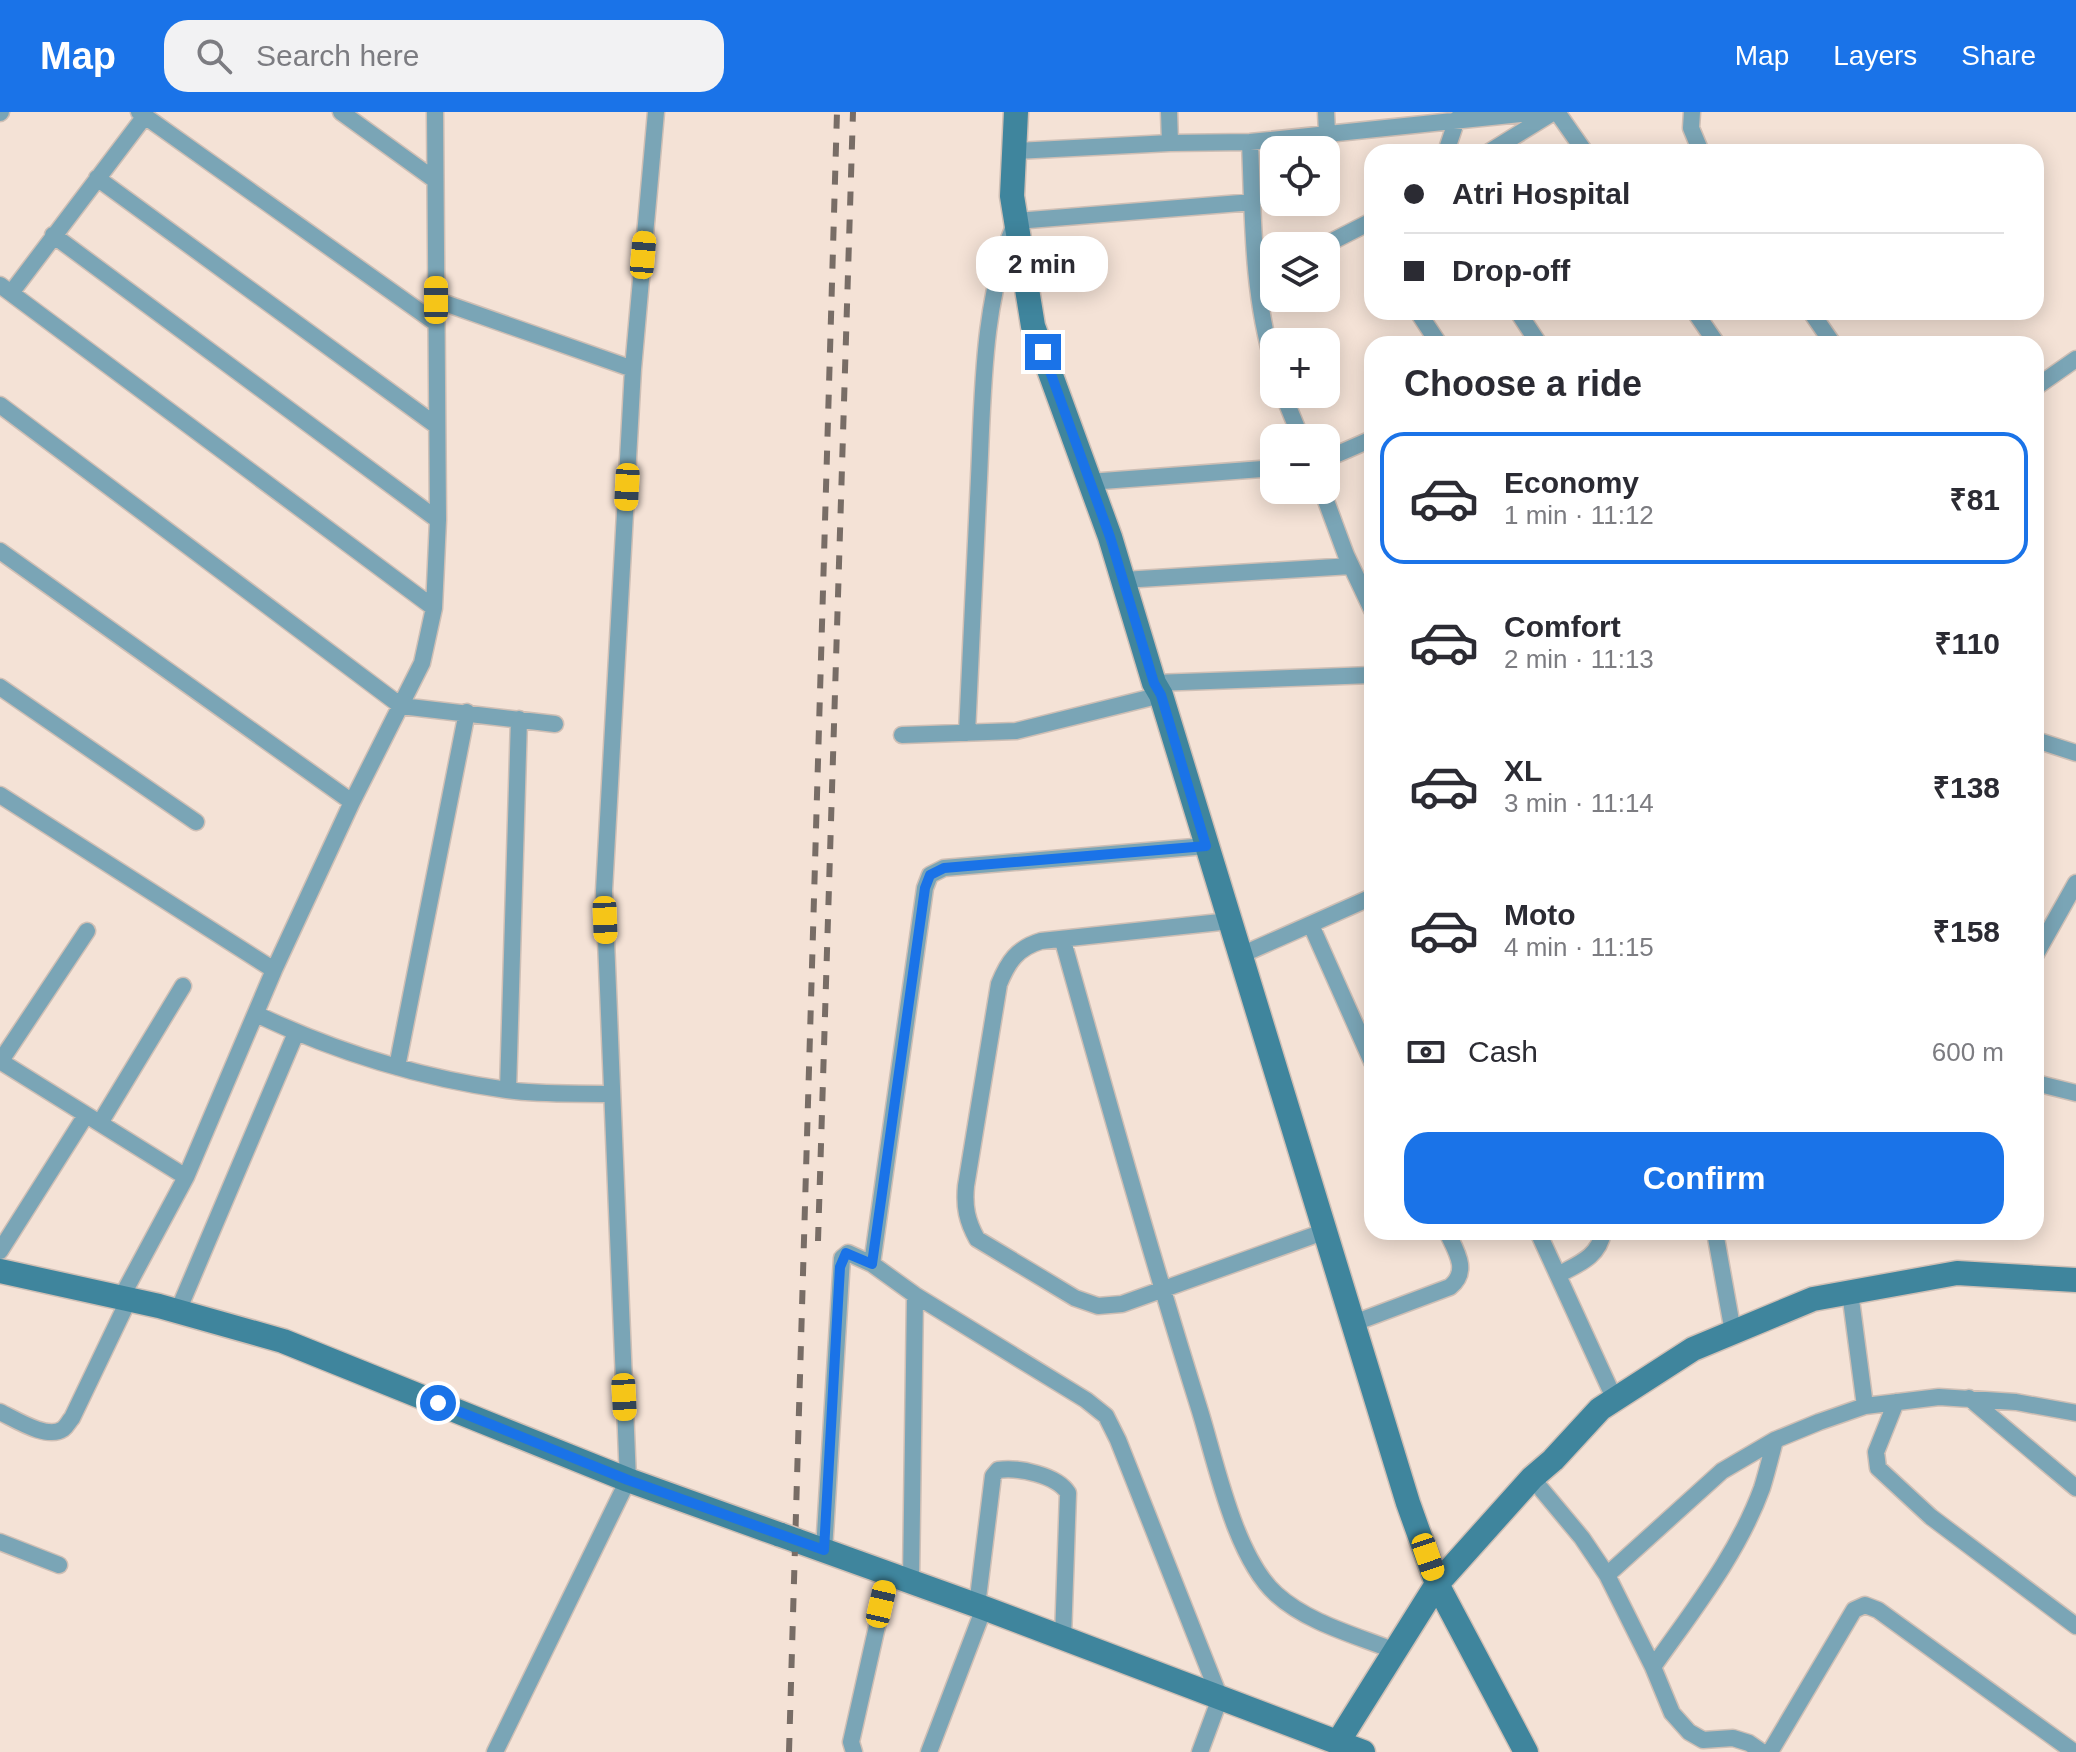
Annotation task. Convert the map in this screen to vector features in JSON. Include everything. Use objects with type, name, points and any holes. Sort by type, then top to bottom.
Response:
[{"type":"street","points":[[341,112],[435,180]]},
{"type":"street","points":[[0,1412],[52,1432],[63,1429],[72,1418],[125,1299],[186,1177],[274,970],[352,802],[422,663],[434,608],[438,520],[435,112]]},
{"type":"street","points":[[495,1752],[628,1480],[604,891],[633,369],[656,112]]},
{"type":"street","points":[[1016,112],[1012,196],[1033,326],[1158,689],[1408,1503],[1437,1584],[1526,1752]]},
{"type":"street","points":[[1169,112],[1170,143]]},
{"type":"street","points":[[1326,112],[1327,133]]},
{"type":"street","points":[[1015,151],[1250,142],[1539,112]]},
{"type":"street","points":[[1502,144],[1556,112],[1579,144]]},
{"type":"street","points":[[1692,112],[1691,128],[1698,144]]},
{"type":"street","points":[[434,608],[6,289],[53,235],[142,114],[436,323]]},
{"type":"street","points":[[1449,144],[1457,119]]},
{"type":"street","points":[[1250,142],[1258,280],[1265,328]]},
{"type":"street","points":[[97,178],[437,426]]},
{"type":"street","points":[[1016,221],[1253,202]]},
{"type":"street","points":[[967,733],[983,391],[997,281],[1006,244],[1016,221]]},
{"type":"street","points":[[1340,237],[1364,225]]},
{"type":"street","points":[[53,235],[438,520]]},
{"type":"street","points":[[436,300],[633,369]]},
{"type":"street","points":[[2044,381],[2076,359]]},
{"type":"street","points":[[0,405],[401,706],[555,724]]},
{"type":"street","points":[[1340,453],[1364,442]]},
{"type":"street","points":[[1089,482],[1260,469]]},
{"type":"street","points":[[1327,504],[1364,593]]},
{"type":"street","points":[[0,551],[352,802]]},
{"type":"street","points":[[1123,580],[1351,566]]},
{"type":"street","points":[[902,735],[1016,731],[1158,689],[1364,676]]},
{"type":"street","points":[[0,687],[196,822]]},
{"type":"street","points":[[397,1067],[467,712]]},
{"type":"street","points":[[508,1090],[519,719]]},
{"type":"street","points":[[2044,743],[2076,753]]},
{"type":"street","points":[[0,795],[274,970]]},
{"type":"street","points":[[872,1264],[925,888],[930,875],[944,868],[1206,846]]},
{"type":"street","points":[[2044,940],[2076,883]]},
{"type":"street","points":[[1241,955],[1364,901]]},
{"type":"street","points":[[1230,921],[1041,941],[1026,946],[1009,962],[999,984],[966,1186],[964,1206],[968,1224],[977,1239],[1075,1298],[1098,1306],[1122,1304],[1326,1231]]},
{"type":"street","points":[[1311,925],[1364,1044]]},
{"type":"street","points":[[87,931],[0,1062],[186,1177]]},
{"type":"street","points":[[1063,941],[1161,1289],[1232,1514],[1250,1559],[1275,1593],[1310,1617],[1395,1651]]},
{"type":"street","points":[[0,1251],[183,986]]},
{"type":"street","points":[[256,1014],[296,1033],[397,1067],[508,1090],[610,1094]]},
{"type":"street","points":[[178,1311],[296,1033]]},
{"type":"street","points":[[2044,1085],[2076,1093]]},
{"type":"street","points":[[1354,1323],[1457,1282],[1461,1263],[1451,1240]]},
{"type":"street","points":[[1542,1240],[1615,1400]]},
{"type":"street","points":[[1558,1275],[1595,1252],[1601,1240]]},
{"type":"street","points":[[1716,1240],[1733,1332]]},
{"type":"street","points":[[823,1550],[842,1258],[848,1253],[872,1264],[915,1295],[1086,1400],[1106,1416],[1220,1698],[1200,1752]]},
{"type":"street","points":[[0,1271],[178,1311],[283,1341],[628,1480],[981,1607],[1220,1698],[1336,1747],[1363,1752]]},
{"type":"street","points":[[1336,1747],[1437,1584],[1532,1478],[1600,1409],[1693,1349],[1813,1299],[1850,1292],[1957,1273],[2076,1280]]},
{"type":"street","points":[[1850,1292],[1865,1406]]},
{"type":"street","points":[[854,1752],[851,1742],[900,1577],[915,1295]]},
{"type":"street","points":[[1607,1575],[1722,1471],[1775,1440],[1865,1406],[1939,1397],[2016,1402],[2076,1413]]},
{"type":"street","points":[[1969,1398],[2076,1488]]},
{"type":"street","points":[[1896,1402],[1876,1452],[1878,1468],[1931,1517],[2076,1626]]},
{"type":"street","points":[[1653,1667],[1713,1583],[1738,1540],[1761,1488],[1775,1440]]},
{"type":"street","points":[[929,1752],[981,1607],[993,1476],[998,1470],[1007,1468],[1053,1479],[1063,1485],[1068,1493],[1063,1638]]},
{"type":"street","points":[[1532,1478],[1582,1538],[1607,1575],[1653,1667],[1672,1713],[1689,1732],[1703,1740],[1733,1738],[1749,1743],[1762,1752]]},
{"type":"street","points":[[0,1542],[59,1565]]},
{"type":"street","points":[[1770,1752],[1854,1610],[1865,1605],[1878,1610],[2074,1752]]},
{"type":"railway","points":[[789,1752],[837,112]]},
{"type":"railway","points":[[818,1241],[853,112]]},
{"type":"route","points":[[438,1403],[628,1480],[824,1550],[840,1267],[846,1253],[872,1264],[925,888],[930,875],[944,868],[1206,846],[1110,537],[1043,352]]}]
